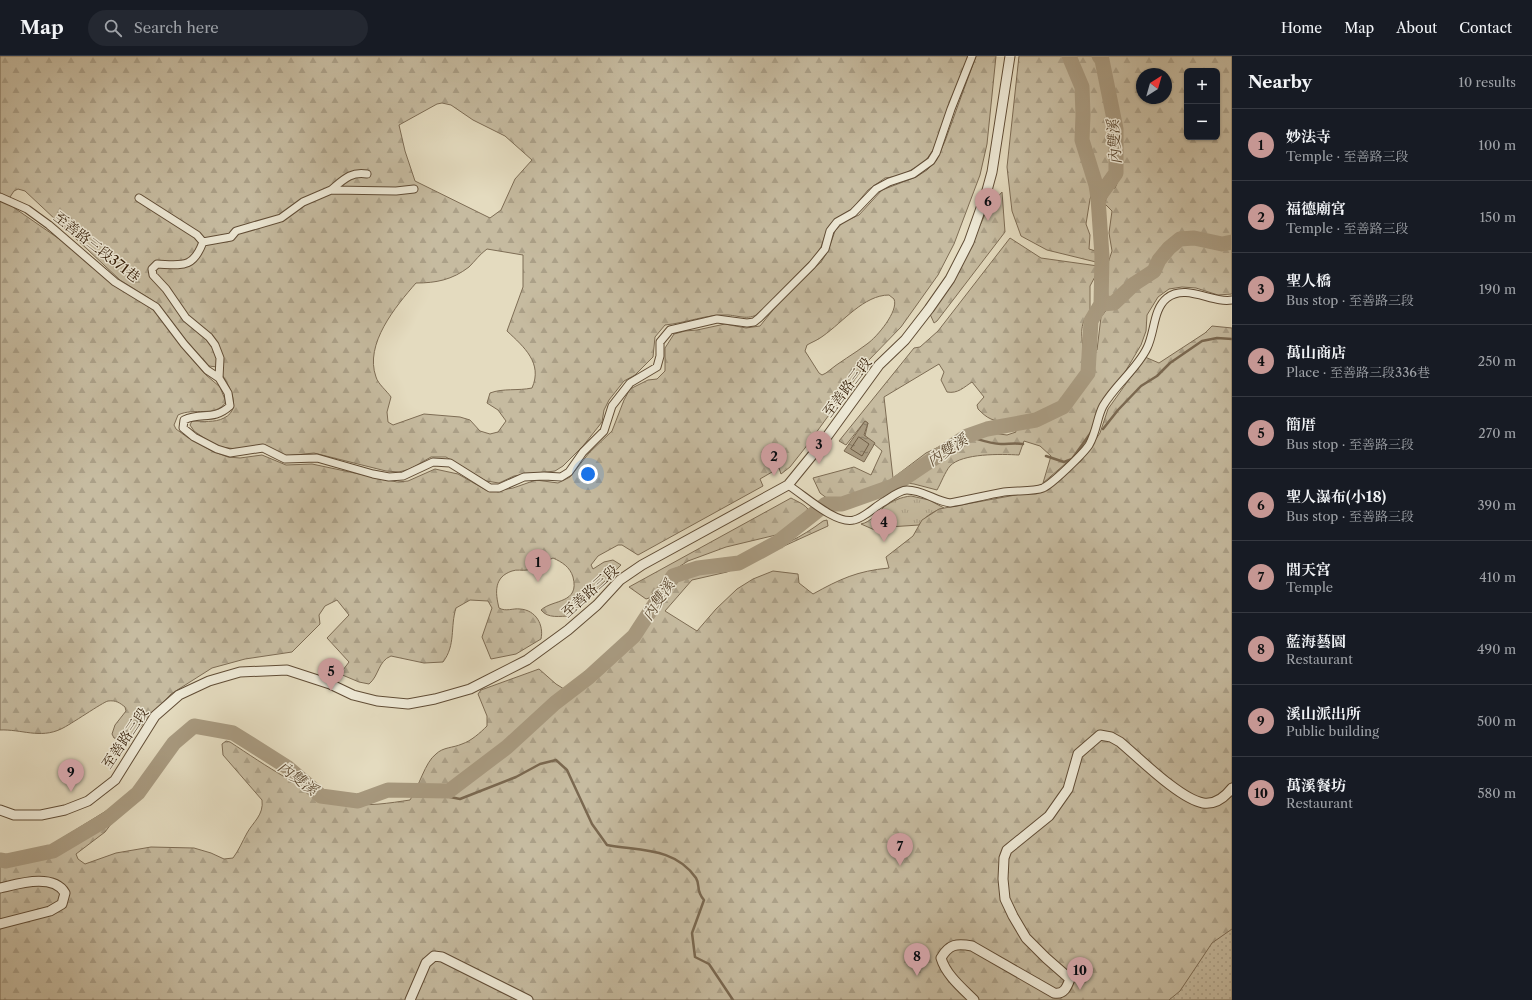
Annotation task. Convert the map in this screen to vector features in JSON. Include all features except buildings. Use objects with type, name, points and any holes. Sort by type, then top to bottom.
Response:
[{"type":"street","name":"至善路三段371巷","points":[[0,197],[27,209],[49,225],[115,282],[156,306],[184,344],[207,370],[219,378],[228,393],[230,406],[215,416],[192,416],[184,420],[183,428],[194,437],[230,453],[264,448],[285,459],[317,458],[388,477],[403,476],[433,462],[450,463],[490,488],[499,488],[524,477],[544,476],[561,478],[569,472],[583,452],[604,431],[612,406],[630,383],[657,367],[660,356],[660,342],[670,330],[717,319],[747,323],[754,322],[812,265],[825,249],[830,231],[837,222],[853,213],[876,189],[889,182],[913,174],[931,161],[936,153],[951,108],[972,56]]},
{"type":"street","name":"至善路三段","points":[[0,810],[14,815],[41,815],[65,810],[88,801],[115,780],[155,716],[179,695],[209,681],[240,672],[286,670],[330,684],[353,695],[377,701],[408,704],[435,699],[470,689],[527,660],[568,630],[597,605],[620,580],[642,565],[788,485],[823,442],[879,366],[905,340],[950,279],[969,242],[992,172],[1010,56]]},
{"type":"street","points":[[203,242],[231,237],[236,231],[281,218],[303,202],[331,190],[346,177],[361,173],[367,174]]},
{"type":"street","points":[[331,190],[396,192],[414,189]]},
{"type":"street","points":[[140,198],[197,235],[203,242]]},
{"type":"street","points":[[203,242],[198,256],[192,261],[177,265],[157,264],[152,269],[153,275],[166,289],[186,318],[209,337],[215,345],[220,358],[219,378]]},
{"type":"street","points":[[788,485],[826,513],[834,517],[853,521],[862,517],[875,506],[905,490],[919,492],[950,503],[1004,492],[1043,488],[1078,460],[1088,446],[1096,431],[1103,406],[1147,348],[1160,307],[1167,298],[1176,294],[1198,293],[1226,301],[1232,300]]},
{"type":"street","points":[[974,1000],[946,970],[942,963],[941,958],[946,949],[963,944],[972,946],[1054,993],[1062,992],[1067,986],[1070,979],[1026,938],[1013,916],[1005,899],[1003,863],[1007,850],[1049,816],[1060,802],[1068,789],[1078,754],[1100,735],[1111,737],[1120,742],[1173,786],[1192,798],[1204,803],[1219,800],[1232,788]]},
{"type":"street","points":[[0,888],[22,883],[48,882],[58,884],[65,893],[62,904],[50,911],[0,924]]},
{"type":"street","points":[[410,1000],[426,963],[434,956],[442,957],[528,1000]]},
{"type":"green space","points":[[0,56],[970,56],[933,150],[924,163],[900,176],[885,178],[868,190],[852,209],[834,220],[828,227],[821,247],[815,256],[761,312],[757,315],[749,317],[720,315],[665,325],[655,337],[653,357],[635,375],[624,381],[609,400],[604,410],[602,422],[583,446],[563,466],[555,471],[514,476],[499,483],[486,481],[446,457],[431,457],[410,469],[399,472],[386,471],[314,453],[285,456],[272,450],[221,447],[207,440],[194,431],[190,425],[192,421],[217,421],[224,418],[233,408],[232,394],[229,386],[217,367],[209,366],[185,339],[162,309],[152,300],[120,280],[25,191],[18,189],[14,191],[10,197],[13,207],[68,245],[89,265],[156,312],[184,350],[206,375],[220,387],[226,402],[221,407],[216,410],[191,412],[178,415],[174,425],[176,429],[187,437],[212,451],[228,457],[240,458],[262,455],[286,465],[312,464],[397,482],[408,481],[435,469],[458,474],[486,490],[496,491],[513,488],[536,480],[558,483],[570,477],[589,453],[612,431],[630,389],[648,380],[657,379],[665,371],[665,348],[674,334],[725,324],[746,328],[760,326],[781,300],[821,262],[828,251],[835,231],[843,222],[859,215],[882,190],[916,177],[927,170],[936,161],[945,141],[976,56],[996,56],[987,144],[980,175],[954,244],[938,275],[901,327],[868,361],[790,467],[781,474],[779,468],[760,479],[763,486],[638,555],[622,545],[618,545],[598,556],[591,565],[593,569],[604,562],[613,560],[621,565],[570,616],[551,616],[547,615],[541,610],[564,600],[573,592],[574,586],[572,573],[560,561],[553,558],[529,569],[514,570],[502,577],[497,586],[499,608],[504,610],[520,609],[530,612],[538,619],[542,634],[541,639],[516,654],[491,659],[482,637],[492,608],[488,601],[470,600],[456,608],[450,649],[443,662],[424,663],[391,656],[383,661],[375,677],[369,684],[359,682],[340,674],[349,662],[327,638],[349,615],[337,600],[325,606],[319,615],[320,624],[292,652],[245,659],[212,668],[171,694],[132,735],[122,740],[114,738],[112,734],[115,725],[126,711],[125,707],[116,701],[105,702],[65,727],[53,732],[38,733],[0,730]],"holes":[[[442,103],[451,105],[473,120],[505,136],[532,160],[515,179],[501,210],[490,218],[415,181],[405,151],[399,125],[437,104]],[[487,249],[523,255],[523,287],[507,331],[520,343],[530,356],[535,371],[535,379],[532,388],[495,391],[490,393],[487,403],[498,410],[506,421],[498,432],[490,434],[480,431],[470,420],[460,417],[424,414],[393,425],[388,422],[387,412],[391,397],[377,380],[373,364],[374,352],[384,326],[391,314],[416,283],[450,278],[469,267]],[[889,295],[894,299],[895,304],[890,317],[881,330],[867,344],[826,373],[822,375],[819,373],[805,351],[807,345],[831,330],[862,304],[880,296]]]},
{"type":"green space","points":[[1019,56],[1232,56],[1232,294],[1218,295],[1196,288],[1182,287],[1169,289],[1158,297],[1147,315],[1146,331],[1141,345],[1122,377],[1099,406],[1096,422],[1088,437],[1073,457],[1043,483],[1051,456],[1040,446],[1024,441],[1019,455],[983,455],[956,462],[948,468],[937,490],[899,482],[885,488],[835,500],[828,499],[820,493],[813,478],[854,467],[871,475],[882,451],[865,436],[868,423],[865,421],[846,445],[839,441],[914,348],[920,347],[938,331],[1010,238],[1041,258],[1098,266],[1098,271],[1090,286],[1090,311],[1082,326],[1084,354],[1097,350],[1101,317],[1108,308],[1107,266],[1112,251],[1109,233],[1112,211],[1104,203],[1111,189],[1115,188],[1120,177],[1116,173],[1099,183],[1093,190],[1090,199],[1086,224],[1090,235],[1089,249],[1099,252],[1096,262],[1047,250],[1021,236],[1012,211],[1007,167]],"holes":[[[939,364],[944,372],[941,380],[947,392],[958,391],[972,382],[984,397],[977,405],[978,409],[984,415],[995,421],[1009,424],[1016,432],[1007,435],[977,431],[968,433],[926,453],[893,478],[884,397]]]},
{"type":"green space","points":[[1002,192],[1005,232],[934,323],[930,314],[958,273],[988,208]]},
{"type":"green space","points":[[1212,326],[1232,328],[1232,1000],[0,1000],[0,856],[51,845],[106,811],[113,809],[117,816],[105,832],[76,854],[78,859],[85,864],[116,853],[151,847],[194,848],[224,859],[233,858],[260,814],[262,800],[223,755],[222,744],[226,741],[230,742],[286,778],[331,799],[362,805],[410,800],[432,758],[442,750],[469,741],[487,726],[487,716],[478,694],[481,690],[539,669],[556,684],[572,694],[609,665],[635,641],[677,583],[694,568],[708,561],[753,555],[781,546],[807,532],[823,521],[827,520],[828,526],[727,572],[692,580],[665,611],[697,631],[716,609],[737,589],[753,579],[773,571],[798,574],[799,583],[813,594],[849,576],[867,571],[889,568],[886,557],[913,536],[922,520],[939,509],[1043,490],[1081,461],[1100,433],[1108,409],[1145,357],[1159,363],[1205,333]]},
{"type":"green space","points":[[911,496],[929,500],[944,508],[930,514],[919,525],[889,527],[877,531],[861,524],[871,519],[890,503],[900,498]]},
{"type":"green space","points":[[791,498],[806,507],[810,515],[776,535],[726,547],[688,561],[671,572],[649,598],[646,599],[629,587]]},
{"type":"green space","points":[[1232,929],[1232,1000],[1169,1000],[1180,991],[1212,943]]},
{"type":"water","points":[[865,421],[868,423],[864,435],[875,443],[864,462],[844,451]]},
{"type":"waterway","points":[[1069,56],[1082,87],[1082,140],[1096,185],[1098,198]]},
{"type":"waterway","name":"內雙溪","points":[[0,860],[6,861],[53,851],[107,819],[138,793],[174,743],[194,726],[233,733],[287,767],[321,796],[358,801],[388,790],[449,791],[507,747],[555,703],[589,677],[634,636],[673,576],[698,568],[739,563],[778,542],[826,504],[842,504],[893,486],[967,436],[987,429],[1036,420],[1063,407],[1088,373],[1091,321],[1101,304],[1102,256],[1098,198],[1116,173],[1116,129],[1102,60],[1099,56]]},
{"type":"waterway","points":[[1101,304],[1114,303],[1134,284],[1154,271],[1159,260],[1169,248],[1180,239],[1194,238],[1222,244],[1232,242]]},
{"type":"waterway","points":[[1103,429],[1118,410],[1141,386],[1157,376],[1170,363],[1202,341],[1217,338],[1232,339]]},
{"type":"waterway","points":[[1046,456],[1064,462],[1072,459],[1092,431]]},
{"type":"waterway","points":[[967,436],[997,444],[1023,444]]},
{"type":"waterway","points":[[416,790],[460,799],[516,777],[540,764],[556,760],[567,770],[592,824],[607,845],[656,852],[667,856],[678,861],[696,878],[701,897],[704,900],[692,933],[695,957],[709,964],[733,1000]]},
{"type":"place","name":"聖人瀑布(小18)","points":[[988,221]]},
{"type":"place","name":"聖人橋","points":[[819,464]]},
{"type":"place","name":"福德廟宮","points":[[774,476]]},
{"type":"place","name":"萬山商店","points":[[884,542]]},
{"type":"place","name":"妙法寺","points":[[538,582]]},
{"type":"place","name":"簡厝","points":[[331,691]]},
{"type":"place","name":"溪山派出所","points":[[71,792]]},
{"type":"place","name":"閭天宮","points":[[900,866]]},
{"type":"place","name":"藍海藝園","points":[[917,976]]},
{"type":"place","name":"萬溪餐坊","points":[[1080,990]]}]
